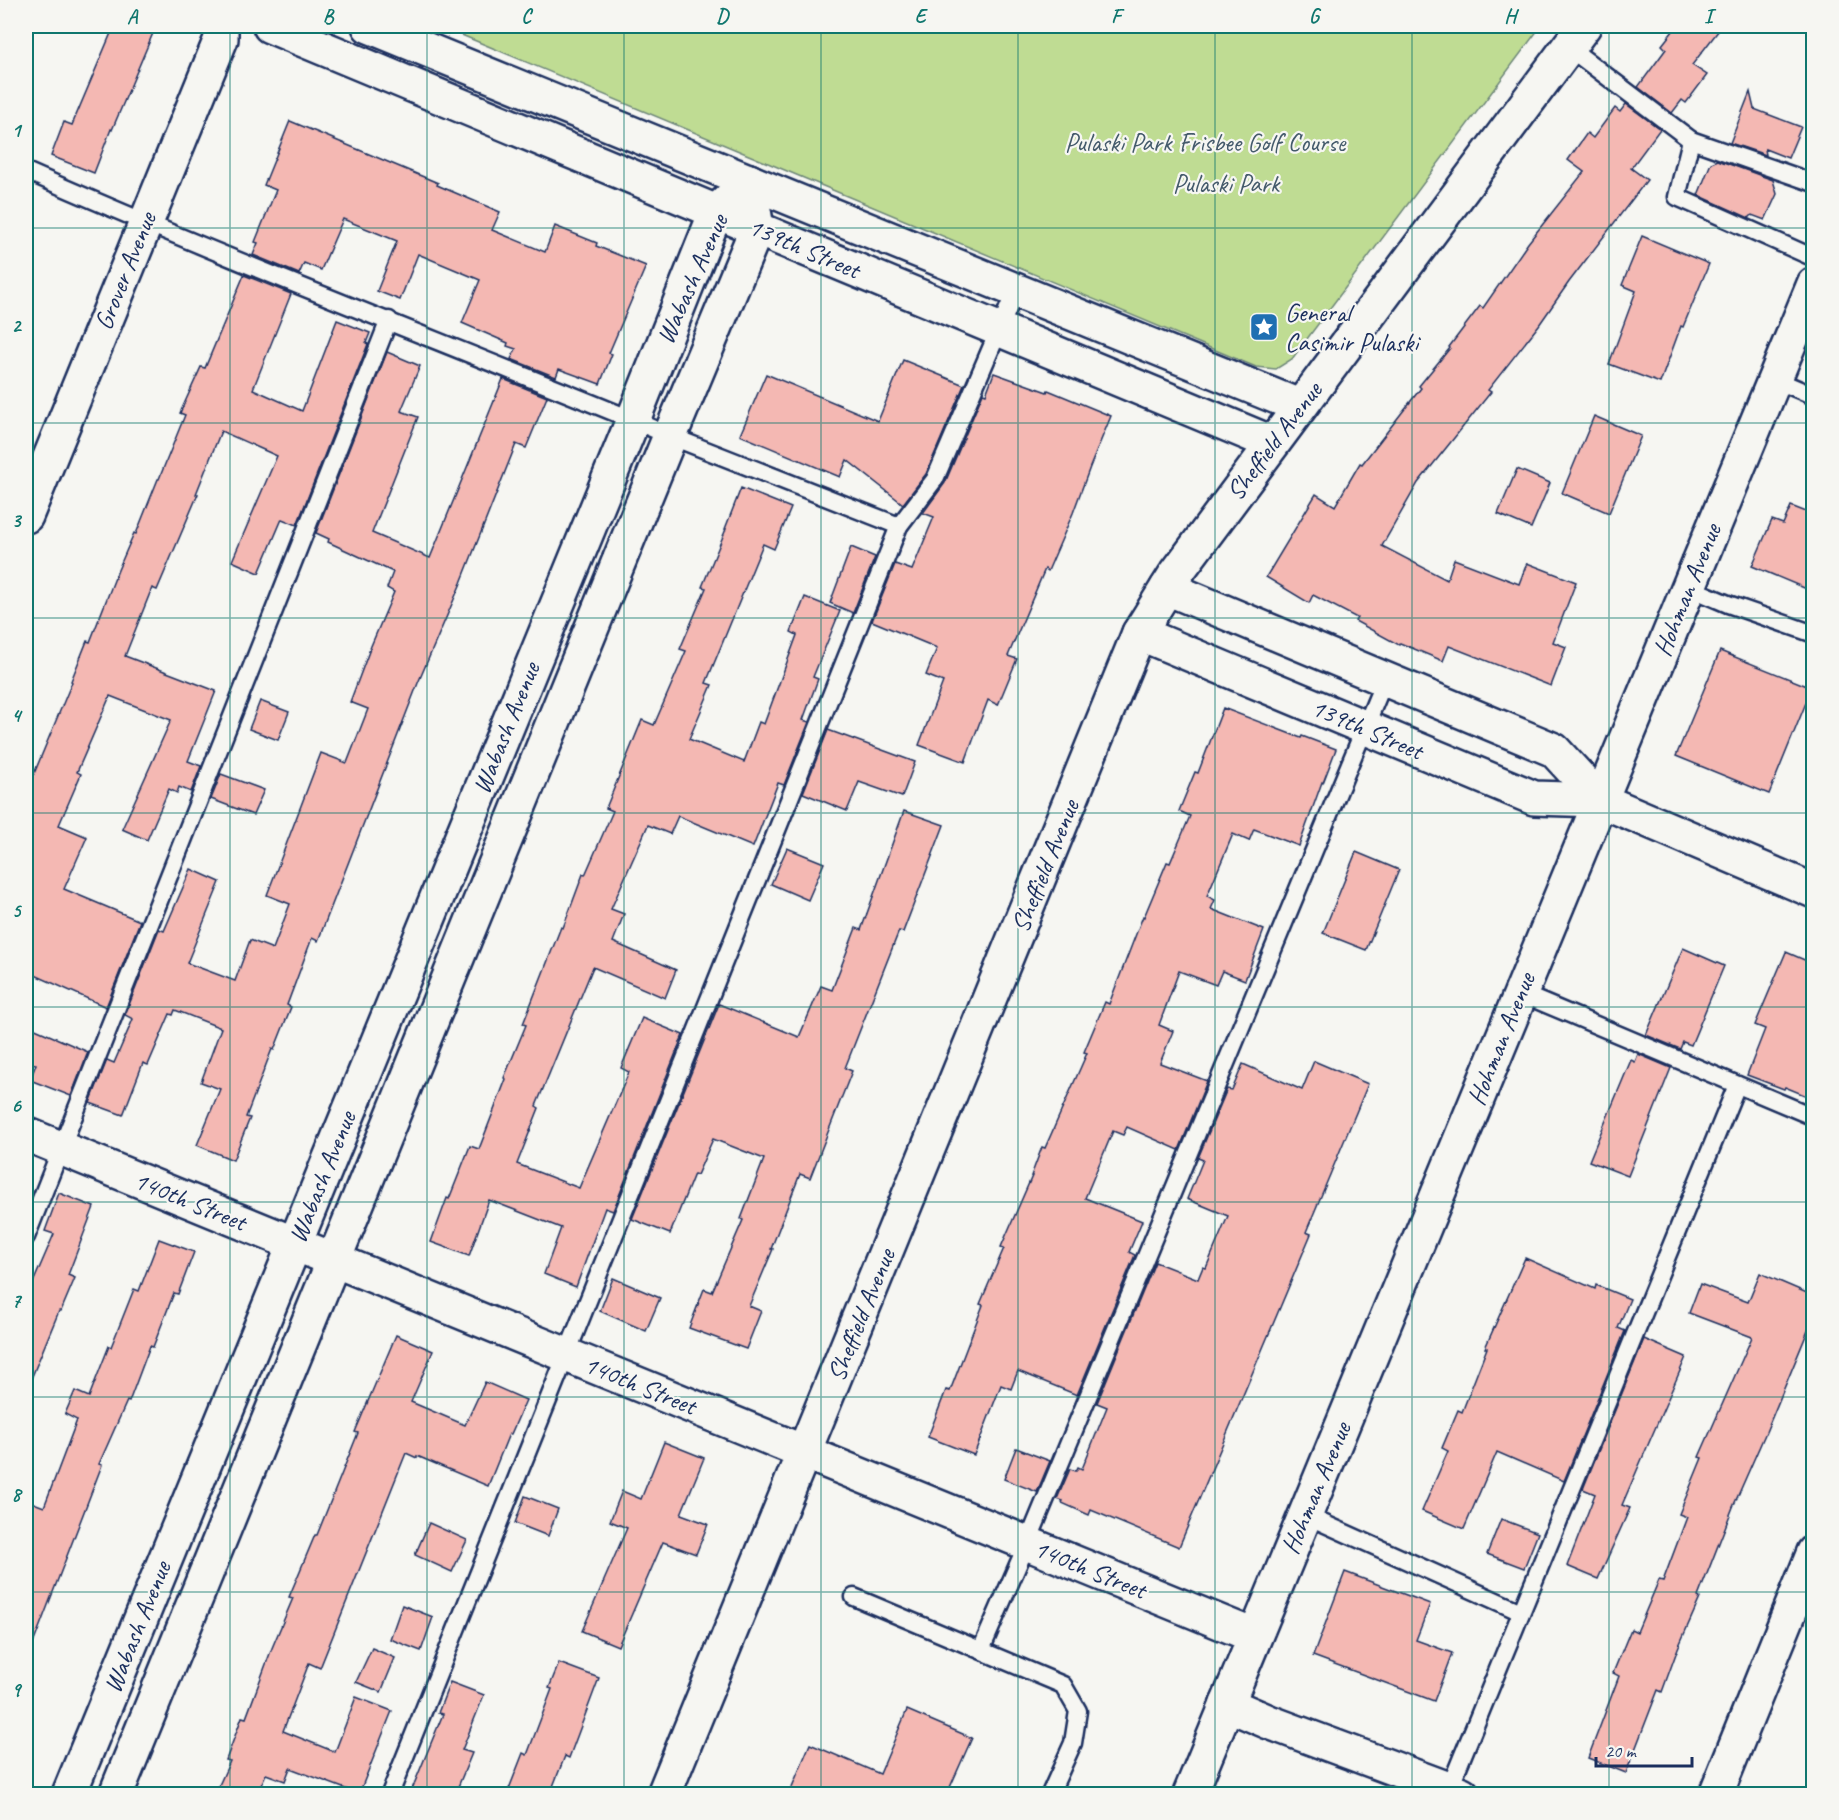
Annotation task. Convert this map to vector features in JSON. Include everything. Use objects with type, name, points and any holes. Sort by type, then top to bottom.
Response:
[{"type":"street","name":"Grover Avenue","points":[[26,516],[221,39],[221,26]]},
{"type":"street","name":"139th Street","points":[[270,26],[1272,443]]},
{"type":"street","name":"139th Street","points":[[369,26],[1299,406]]},
{"type":"street","name":"Sheffield Avenue","points":[[664,1794],[1139,633],[1167,588],[1299,406],[1576,36]]},
{"type":"street","name":"Wabash Avenue","points":[[69,1794],[633,420],[716,212],[749,182]]},
{"type":"street","name":"Wabash Avenue","points":[[116,1794],[757,228],[749,182]]},
{"type":"street","name":"Hohman Avenue","points":[[1190,1794],[1814,284]]},
{"type":"street","name":"139th Street","points":[[1167,588],[1554,750],[1600,800]]},
{"type":"street","name":"139th Street","points":[[1139,633],[1534,798],[1600,800],[1814,891]]},
{"type":"street","name":"140th Street","points":[[26,1134],[1254,1636]]},
{"type":"street","points":[[1716,1794],[1814,1552]]},
{"type":"street","points":[[1227,1704],[1453,1793]]},
{"type":"lane","points":[[1576,36],[1691,140],[1814,183]]},
{"type":"lane","points":[[1691,140],[1677,197],[1814,258]]},
{"type":"lane","points":[[26,171],[145,224],[899,526]]},
{"type":"lane","points":[[390,1794],[899,526],[935,479],[1016,291]]},
{"type":"lane","points":[[26,1237],[389,320]]},
{"type":"lane","points":[[1774,379],[1814,396]]},
{"type":"lane","points":[[1688,587],[1728,604],[1814,634]]},
{"type":"lane","points":[[981,1650],[1028,1544],[1384,679]]},
{"type":"lane","points":[[1520,993],[1814,1118]]},
{"type":"lane","points":[[1453,1793],[1521,1612],[1737,1085]]},
{"type":"lane","points":[[1305,1515],[1521,1612]]},
{"type":"lane","points":[[854,1597],[1064,1685],[1078,1711],[1073,1743],[1050,1794]]},
{"type":"green space","name":"Pulaski Park","points":[[440,26],[1541,26],[1292,359],[1276,369],[1256,367]]},
{"type":"building","points":[[114,26],[156,26],[94,173],[51,156],[64,122],[72,125]]},
{"type":"building","points":[[1677,26],[1722,26],[1692,65],[1707,75],[1686,103],[1682,100],[1672,113],[1638,87],[1666,49],[1662,45]]},
{"type":"building","points":[[1750,92],[1754,109],[1801,127],[1788,158],[1765,149],[1766,155],[1730,143]]},
{"type":"building","points":[[1626,104],[1660,129],[1631,168],[1647,180],[1488,390],[1491,392],[1418,483],[1382,546],[1447,580],[1454,559],[1519,584],[1527,563],[1576,582],[1553,642],[1566,647],[1551,686],[1449,646],[1443,661],[1400,643],[1399,645],[1355,621],[1357,618],[1313,595],[1309,603],[1266,577],[1316,494],[1335,506],[1360,463],[1362,464],[1421,388],[1419,386],[1480,306],[1483,308],[1528,243],[1584,172],[1568,160],[1587,133],[1593,138],[1615,108],[1620,112]]},
{"type":"building","points":[[290,121],[438,183],[437,185],[500,212],[492,230],[545,252],[555,226],[597,243],[596,246],[646,266],[609,353],[612,354],[600,384],[559,369],[556,377],[511,359],[516,349],[507,346],[508,343],[462,323],[480,280],[418,254],[400,300],[377,291],[397,241],[343,219],[321,270],[304,263],[299,274],[253,255],[258,243],[255,242],[276,190],[264,185]]},
{"type":"building","points":[[1718,160],[1773,180],[1777,194],[1765,220],[1752,215],[1749,218],[1698,195],[1711,163]]},
{"type":"building","points":[[1642,236],[1709,264],[1683,327],[1681,326],[1660,383],[1609,364],[1636,291],[1622,285]]},
{"type":"building","points":[[244,275],[291,294],[253,389],[302,411],[337,320],[370,333],[366,343],[368,344],[297,525],[282,519],[259,573],[232,561],[277,456],[221,431],[196,494],[198,494],[157,590],[152,588],[125,656],[216,691],[188,761],[201,766],[191,792],[179,787],[177,793],[169,789],[147,840],[122,829],[171,720],[110,696],[77,772],[81,774],[59,825],[87,837],[64,889],[140,921],[106,1007],[26,971],[26,793],[87,641],[90,642],[118,570],[134,533],[136,534],[185,415],[180,413],[201,367],[205,368]]},
{"type":"building","points":[[387,352],[420,366],[401,411],[418,417],[372,533],[430,558],[503,379],[547,397],[526,448],[516,444],[461,583],[418,683],[318,941],[312,938],[287,1005],[291,1007],[246,1117],[250,1118],[233,1160],[197,1145],[220,1089],[201,1082],[221,1028],[175,1010],[173,1015],[170,1014],[148,1065],[143,1063],[123,1115],[90,1103],[107,1060],[114,1063],[133,1019],[125,1015],[159,929],[164,931],[191,869],[220,882],[187,963],[235,981],[250,940],[273,949],[290,904],[267,895],[321,753],[347,763],[368,709],[350,702],[394,592],[387,588],[393,572],[328,542],[329,539],[316,533]]},
{"type":"building","points":[[903,360],[964,385],[926,474],[903,504],[847,460],[840,477],[740,435],[766,374],[878,421]]},
{"type":"building","points":[[994,373],[1047,392],[1048,390],[1111,416],[1073,513],[1048,571],[1045,569],[1008,656],[1017,659],[998,705],[988,700],[965,762],[919,745],[943,682],[926,675],[937,648],[872,621],[895,564],[912,570],[934,517],[923,513],[945,483],[983,393],[986,394]]},
{"type":"building","points":[[1594,416],[1641,436],[1609,513],[1562,493]]},
{"type":"building","points":[[1517,469],[1550,483],[1531,528],[1498,514]]},
{"type":"building","points":[[741,488],[791,508],[774,549],[763,544],[706,683],[712,685],[689,739],[744,762],[759,722],[764,724],[797,635],[791,632],[805,597],[840,611],[813,677],[818,679],[803,720],[809,722],[784,785],[778,783],[753,847],[678,816],[670,834],[648,825],[611,909],[624,914],[613,942],[676,970],[665,998],[593,967],[536,1106],[539,1108],[517,1164],[579,1188],[629,1072],[621,1068],[642,1018],[683,1035],[613,1211],[605,1208],[576,1287],[544,1274],[561,1228],[489,1200],[469,1256],[431,1242],[470,1146],[479,1149],[526,1025],[523,1024],[561,927],[563,928],[583,874],[585,875],[613,811],[606,808],[642,720],[654,725],[686,651],[680,649],[706,588],[702,587]]},
{"type":"building","points":[[1791,506],[1814,515],[1814,592],[1752,566],[1772,520],[1783,524]]},
{"type":"building","points":[[851,547],[875,557],[853,613],[830,603]]},
{"type":"building","points":[[1720,651],[1812,688],[1769,794],[1676,756]]},
{"type":"building","points":[[260,701],[289,712],[278,740],[249,729]]},
{"type":"building","points":[[1223,708],[1336,749],[1299,846],[1254,829],[1249,841],[1233,834],[1207,896],[1215,900],[1211,909],[1264,930],[1245,980],[1222,971],[1216,985],[1179,971],[1159,1025],[1173,1031],[1160,1063],[1207,1081],[1179,1150],[1127,1127],[1123,1135],[1113,1131],[1085,1198],[1142,1221],[1129,1252],[1135,1255],[1077,1395],[1018,1371],[1011,1389],[1001,1385],[974,1455],[928,1437],[946,1390],[950,1391],[983,1305],[980,1304],[1004,1248],[1001,1247],[1042,1147],[1045,1148],[1087,1053],[1084,1052],[1105,1002],[1109,1004],[1143,916],[1167,862],[1170,863],[1190,816],[1179,811],[1195,772],[1198,773]]},
{"type":"building","points":[[828,730],[915,762],[902,797],[859,782],[847,811],[803,793]]},
{"type":"building","points":[[221,774],[264,790],[253,815],[211,799]]},
{"type":"building","points":[[904,811],[944,825],[903,932],[899,931],[845,1068],[852,1071],[810,1178],[800,1174],[771,1249],[773,1249],[749,1306],[761,1311],[746,1349],[689,1328],[704,1289],[712,1292],[743,1220],[741,1219],[764,1159],[713,1139],[697,1175],[694,1174],[670,1234],[632,1219],[719,1004],[799,1037],[821,986],[832,990],[856,928],[861,930]]},
{"type":"building","points":[[787,848],[824,863],[808,900],[771,884]]},
{"type":"building","points":[[1356,852],[1399,870],[1366,950],[1323,933]]},
{"type":"building","points":[[1683,948],[1724,966],[1691,1045],[1683,1042],[1680,1049],[1646,1035]]},
{"type":"building","points":[[1786,952],[1814,964],[1814,1099],[1747,1075],[1765,1029],[1755,1025]]},
{"type":"building","points":[[26,1025],[88,1052],[71,1096],[30,1080],[36,1064],[26,1062]]},
{"type":"building","points":[[1638,1054],[1671,1068],[1628,1176],[1589,1161],[1631,1060],[1635,1062]]},
{"type":"building","points":[[1314,1061],[1368,1084],[1306,1232],[1311,1234],[1179,1547],[1091,1510],[1089,1515],[1062,1503],[1063,1501],[1057,1499],[1070,1469],[1076,1471],[1078,1467],[1082,1469],[1107,1407],[1097,1403],[1155,1262],[1198,1279],[1203,1267],[1206,1268],[1228,1216],[1187,1199],[1203,1160],[1198,1158],[1227,1089],[1232,1090],[1243,1064],[1302,1090]]},
{"type":"building","points":[[59,1193],[94,1207],[68,1275],[75,1278],[26,1391],[26,1299],[54,1234],[45,1231]]},
{"type":"building","points":[[159,1239],[194,1252],[178,1294],[174,1293],[153,1347],[150,1346],[129,1402],[127,1401],[99,1464],[102,1465],[28,1657],[26,1656],[26,1500],[44,1507],[77,1420],[65,1414],[75,1391],[89,1397],[134,1289],[139,1291]]},
{"type":"building","points":[[1525,1258],[1595,1289],[1596,1285],[1630,1299],[1618,1328],[1625,1331],[1564,1481],[1497,1452],[1464,1529],[1422,1511],[1448,1451],[1442,1448],[1458,1410],[1462,1412],[1487,1348],[1485,1348]]},
{"type":"building","points":[[1760,1273],[1814,1296],[1814,1316],[1733,1507],[1662,1692],[1658,1690],[1626,1773],[1588,1758],[1619,1676],[1613,1673],[1631,1629],[1637,1632],[1659,1580],[1663,1581],[1687,1517],[1679,1514],[1702,1458],[1699,1457],[1752,1337],[1689,1313],[1700,1284],[1748,1302]]},
{"type":"building","points":[[613,1278],[660,1298],[646,1331],[600,1311]]},
{"type":"building","points":[[396,1335],[433,1351],[411,1402],[465,1425],[485,1382],[526,1400],[509,1434],[488,1486],[406,1453],[320,1668],[309,1663],[283,1731],[335,1752],[356,1697],[392,1711],[359,1794],[290,1768],[285,1781],[266,1774],[257,1794],[215,1794],[230,1761],[226,1760],[242,1717],[246,1718],[293,1598],[289,1597],[315,1535],[317,1535],[358,1433],[355,1432]]},
{"type":"building","points":[[1644,1339],[1686,1357],[1622,1505],[1630,1508],[1598,1579],[1567,1566],[1595,1494],[1583,1489]]},
{"type":"building","points":[[664,1442],[704,1458],[681,1514],[708,1524],[696,1554],[663,1542],[618,1646],[582,1631],[627,1528],[610,1521],[622,1491],[641,1499]]},
{"type":"building","points":[[1016,1448],[1050,1461],[1037,1492],[1004,1479]]},
{"type":"building","points":[[525,1496],[558,1509],[548,1536],[515,1523]]},
{"type":"building","points":[[1501,1519],[1538,1533],[1524,1568],[1487,1554]]},
{"type":"building","points":[[429,1523],[467,1540],[452,1572],[415,1555]]},
{"type":"building","points":[[1345,1572],[1430,1604],[1416,1640],[1452,1653],[1434,1701],[1313,1656]]},
{"type":"building","points":[[402,1605],[433,1617],[421,1651],[390,1639]]},
{"type":"building","points":[[372,1648],[395,1658],[381,1692],[356,1682]]},
{"type":"building","points":[[559,1663],[599,1678],[569,1758],[565,1756],[550,1794],[507,1794],[523,1753],[527,1755],[552,1689],[549,1688]]},
{"type":"building","points":[[450,1682],[484,1695],[462,1750],[472,1753],[455,1794],[410,1794],[443,1714],[438,1713]]},
{"type":"building","points":[[907,1710],[972,1738],[947,1794],[789,1794],[810,1744],[880,1774]]},
{"type":"place","name":"General Casimir Pulaski","points":[[1264,327]]},
{"type":"park label","name":"Pulaski Park Frisbee Golf Course","points":[[1205,142]]}]
